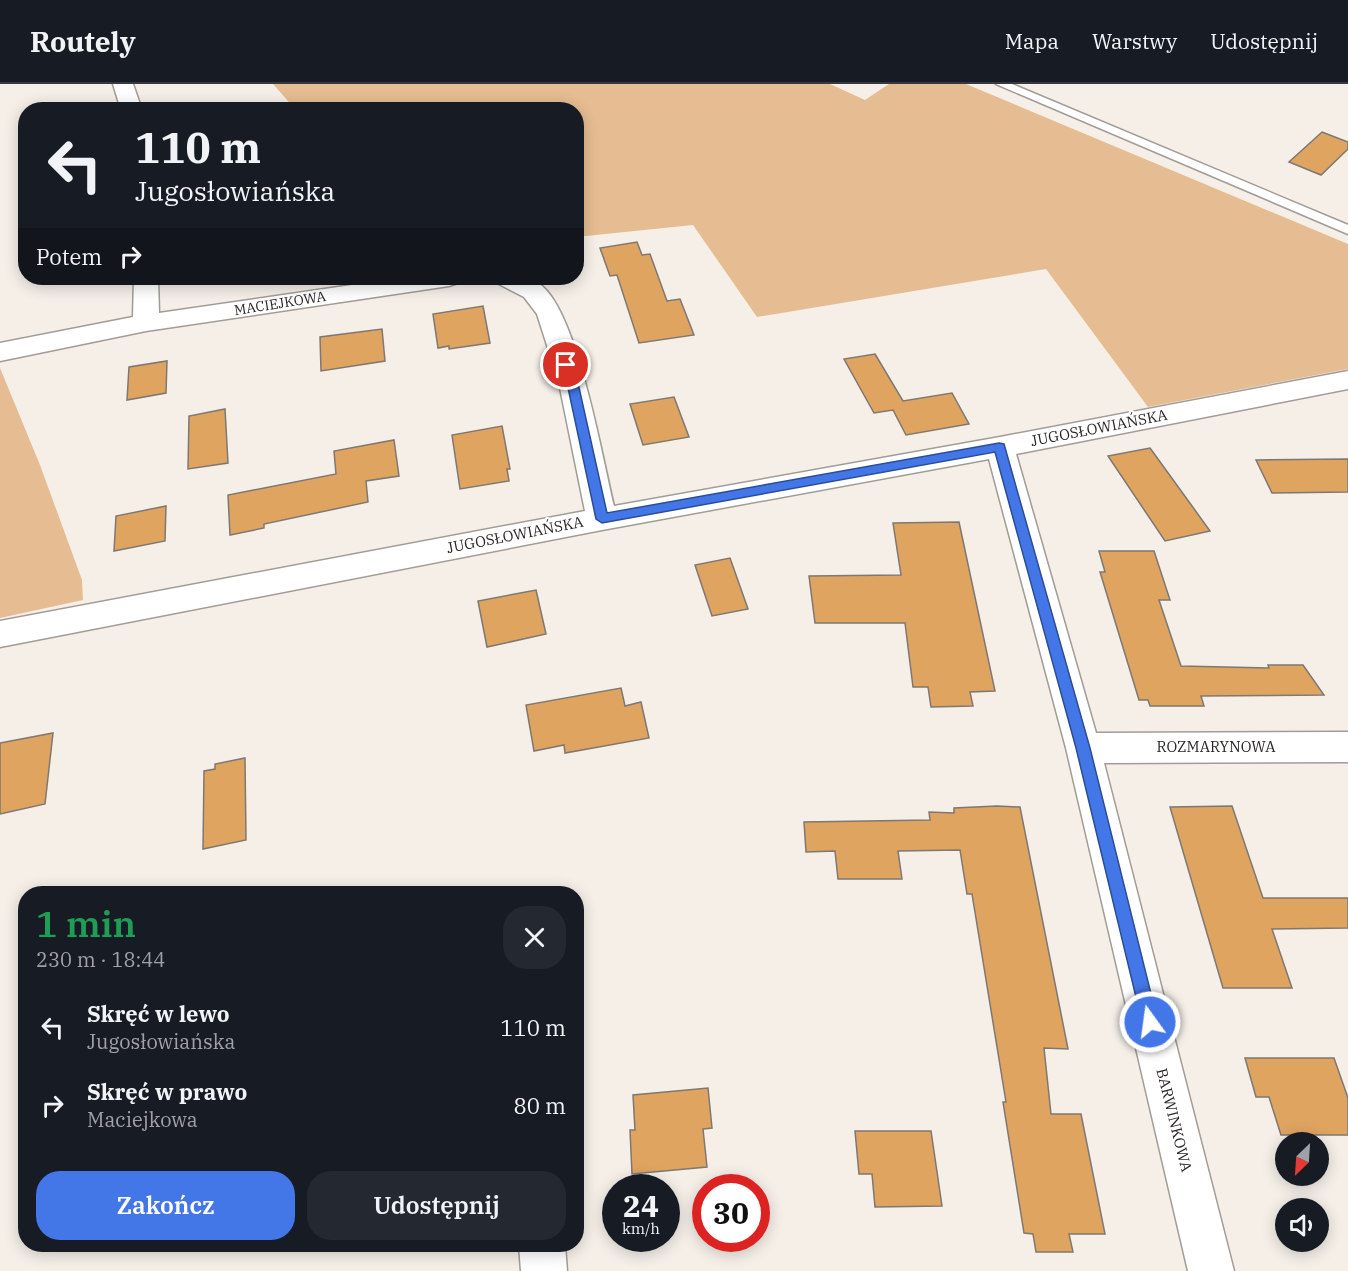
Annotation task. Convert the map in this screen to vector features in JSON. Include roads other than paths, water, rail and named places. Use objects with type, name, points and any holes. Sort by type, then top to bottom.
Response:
[{"type":"street","points":[[123,84],[129,102]]},
{"type":"street","points":[[146,285],[146,323]]},
{"type":"street","name":"MACIEJKOWA","points":[[0,352],[146,323],[402,285]]},
{"type":"street","points":[[521,285],[533,291],[549,313],[572,383],[602,519]]},
{"type":"street","name":"JUGOSŁOWIAŃSKA","points":[[0,634],[1348,380]]},
{"type":"street","name":"BARWINKOWA","points":[[999,447],[1083,748],[1211,1271]]},
{"type":"street","name":"ROZMARYNOWA","points":[[1083,748],[1348,747]]},
{"type":"street","points":[[543,1252],[544,1271]]},
{"type":"lane","points":[[1002,84],[1348,230]]}]
